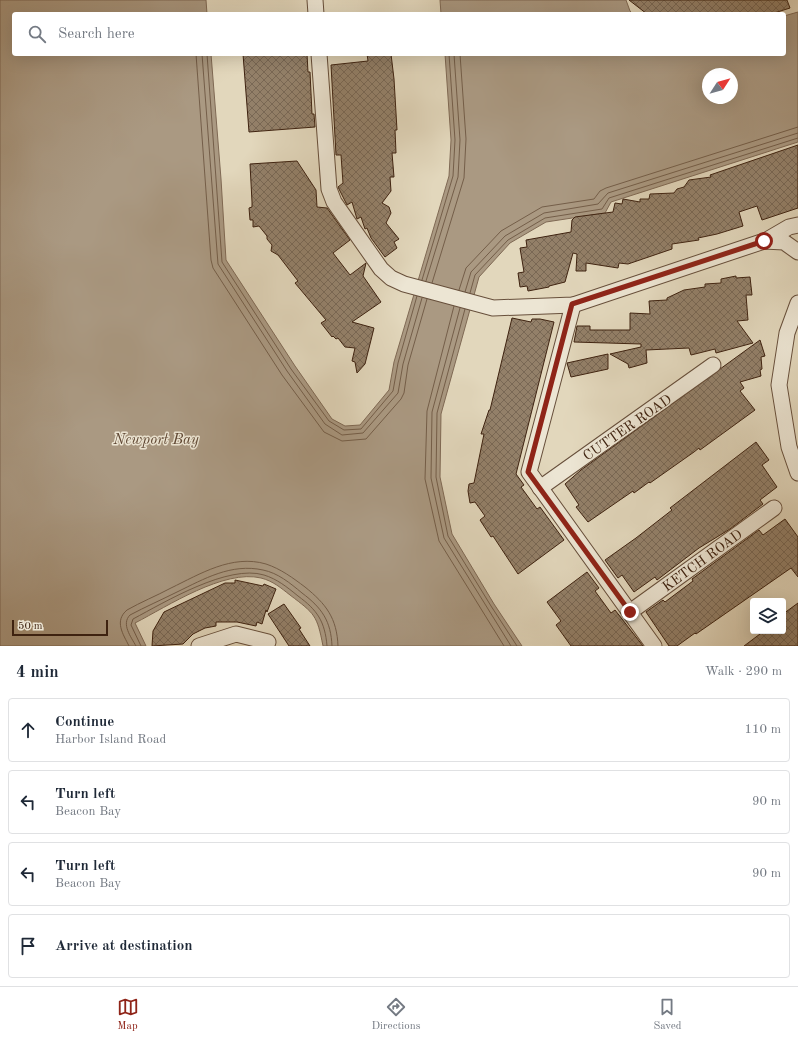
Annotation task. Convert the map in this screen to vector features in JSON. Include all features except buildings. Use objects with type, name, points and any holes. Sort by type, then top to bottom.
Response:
[{"type":"street","points":[[316,0],[316,12]]},
{"type":"street","points":[[319,56],[329,189],[334,202],[382,269],[391,278],[404,284],[493,308],[572,304],[764,241],[789,227],[798,225]]},
{"type":"street","points":[[764,241],[784,242],[798,252]]},
{"type":"street","points":[[798,302],[787,333],[779,386],[789,447],[798,472]]},
{"type":"street","points":[[572,304],[528,472],[654,646]]},
{"type":"street","name":"CUTTER ROAD","points":[[540,488],[713,366]]},
{"type":"street","name":"KETCH ROAD","points":[[630,612],[774,508]]},
{"type":"street","points":[[199,646],[217,643],[236,634],[268,642]]},
{"type":"water","name":"Newport Bay","points":[[0,0],[206,0],[207,12],[12,12],[12,56],[211,56],[226,260],[295,366],[332,419],[345,426],[360,425],[389,390],[394,362],[449,176],[451,140],[445,56],[786,56],[786,15],[798,12],[798,142],[611,202],[605,213],[546,222],[510,243],[479,277],[441,414],[440,477],[452,534],[494,604],[522,646],[323,646],[317,621],[310,611],[273,583],[261,578],[246,577],[230,579],[196,591],[135,623],[146,646],[0,646]]},
{"type":"water","points":[[440,0],[626,0],[631,12],[441,12]]},
{"type":"route","points":[[630,612],[528,472],[572,304],[764,241]]}]
